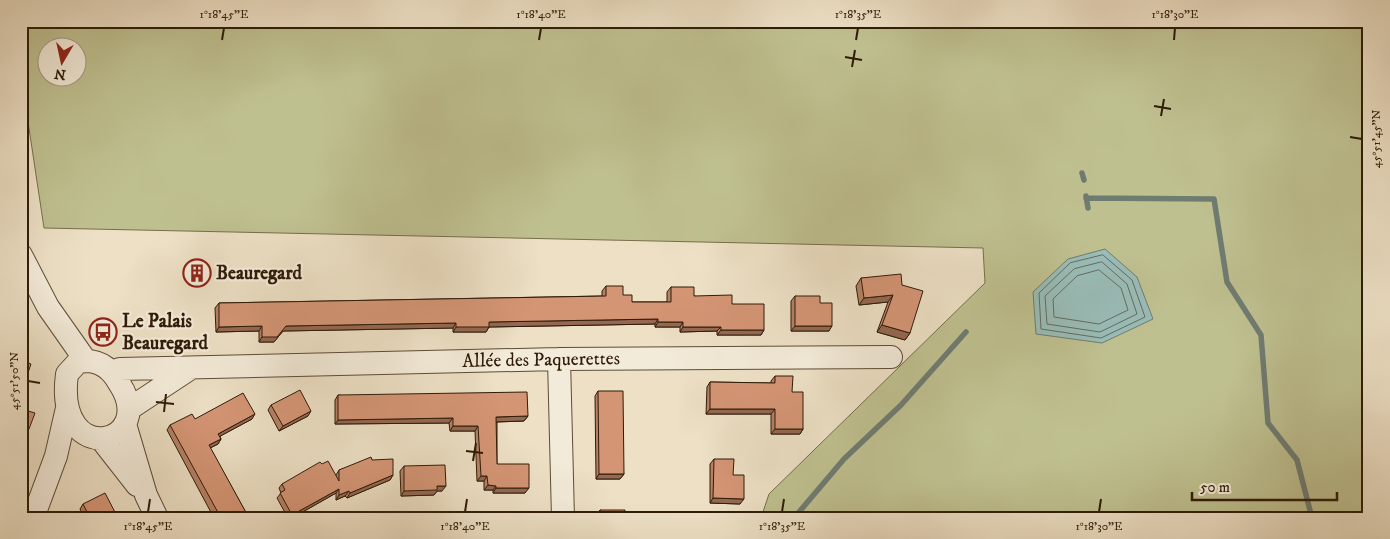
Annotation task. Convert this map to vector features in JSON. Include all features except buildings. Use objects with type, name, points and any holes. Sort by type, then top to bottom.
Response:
[{"type":"street","points":[[21,255],[78,365]]},
{"type":"street","name":"Allée des Paquerettes","points":[[111,372],[120,369],[559,359],[891,357]]},
{"type":"street","points":[[559,359],[563,518]]},
{"type":"street","points":[[33,518],[56,456],[67,408],[66,382],[78,365],[94,361],[111,372],[127,395],[127,417],[146,496],[157,518]]},
{"type":"street","points":[[56,456],[95,438],[121,430],[127,417],[191,368]]},
{"type":"street","points":[[67,408],[78,427],[95,438],[146,496]]},
{"type":"green space","points":[[21,21],[1369,21],[1369,518],[761,518],[769,494],[985,283],[983,248],[44,228],[21,75]]},
{"type":"water","points":[[1105,249],[1137,277],[1153,319],[1102,343],[1036,334],[1033,292],[1068,259]]},
{"type":"waterway","points":[[1082,173],[1084,180]]},
{"type":"waterway","points":[[1086,196],[1088,208]]},
{"type":"waterway","points":[[1086,198],[1214,199],[1227,282],[1261,335],[1268,423],[1297,460],[1312,518]]},
{"type":"waterway","points":[[794,518],[844,459],[901,405],[966,332]]},
{"type":"place","name":"Beauregard","points":[[197,273]]},
{"type":"place","name":"Le Palais Beauregard","points":[[103,332]]}]
